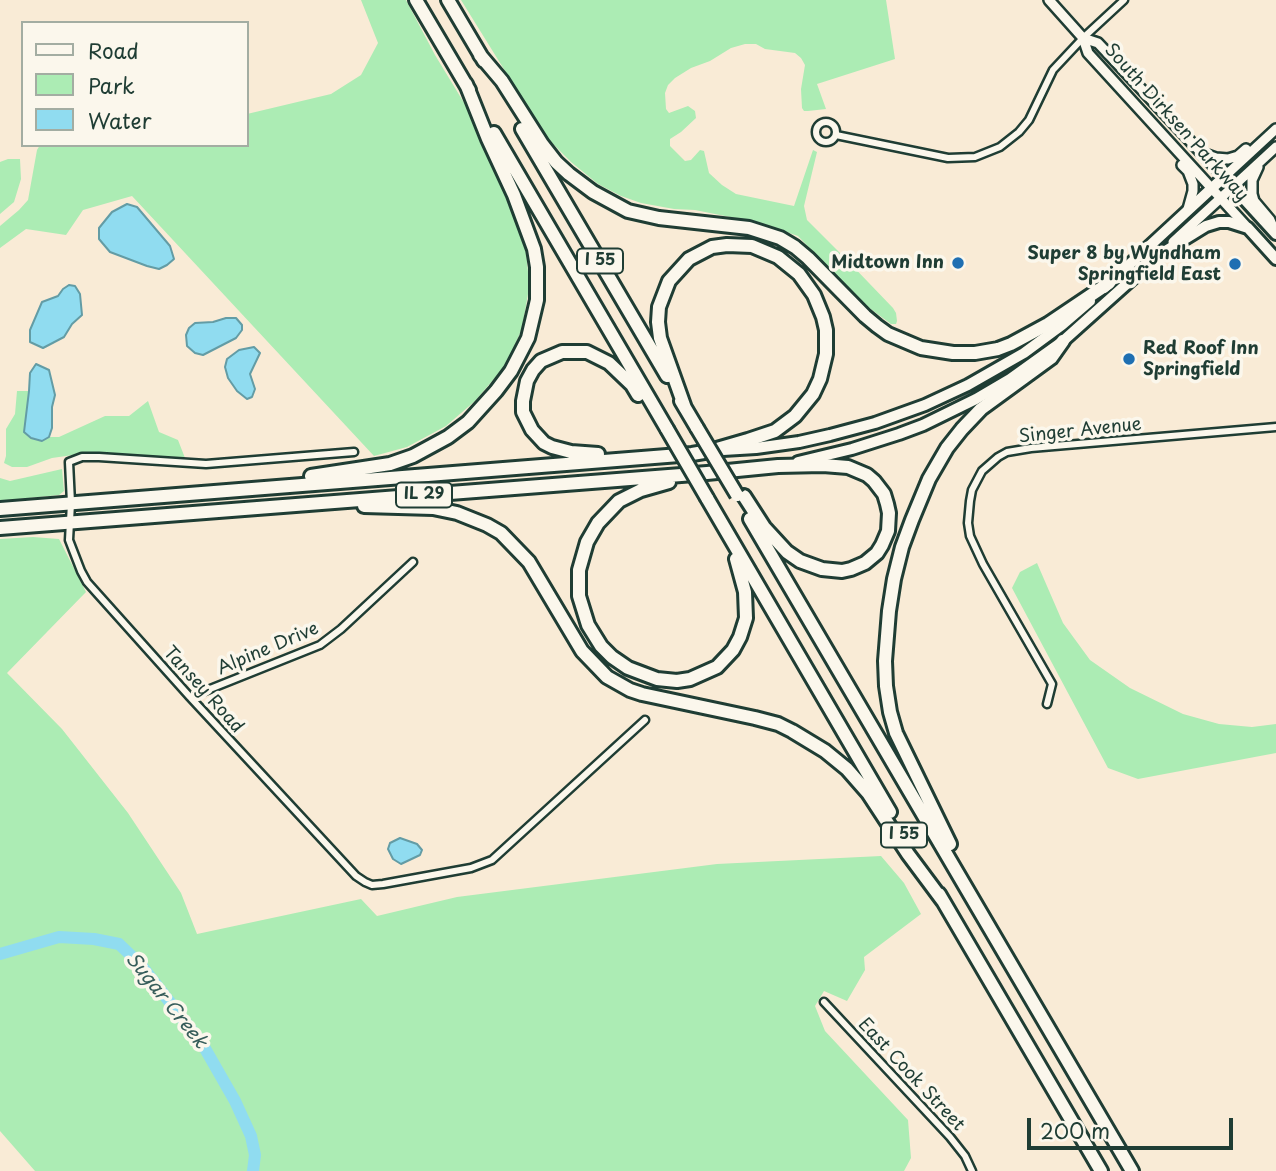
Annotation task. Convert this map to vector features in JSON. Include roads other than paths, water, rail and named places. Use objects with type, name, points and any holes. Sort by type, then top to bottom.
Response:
[{"type":"highway","points":[[243,489],[300,477],[376,467],[413,456],[448,437],[468,422],[511,371],[528,338],[537,300],[535,258],[528,230],[466,85],[416,0]]},
{"type":"highway","points":[[449,0],[480,55],[502,81],[506,94],[542,144],[556,162],[583,185],[628,211],[659,218],[749,228],[780,238],[808,258],[865,316],[888,334],[921,348],[953,353],[998,349],[1048,324],[1109,283]]},
{"type":"highway","name":"I 55","points":[[506,94],[685,408],[740,495],[1132,1171]]},
{"type":"highway","name":"I 55","points":[[475,104],[1101,1171]]},
{"type":"highway","points":[[685,408],[660,338],[659,307],[669,281],[689,259],[712,247],[752,246],[778,257],[807,283],[823,317],[827,343],[820,380],[805,405],[775,431],[710,452]]},
{"type":"highway","points":[[1000,944],[896,733],[886,686],[886,638],[894,579],[902,547],[937,465],[962,429],[981,410],[1051,358],[1063,341]]},
{"type":"highway","points":[[632,458],[617,453],[583,454],[560,450],[544,443],[537,436],[528,425],[523,412],[524,391],[533,370],[541,361],[562,352],[587,352],[599,357],[632,386],[665,430]]},
{"type":"highway","name":"IL 29","points":[[0,509],[710,452]]},
{"type":"highway","points":[[740,495],[776,541],[800,561],[832,571],[850,569],[865,563],[877,553],[888,531],[889,513],[884,494],[874,481],[859,470],[840,466],[778,466]]},
{"type":"highway","name":"IL 29","points":[[0,528],[778,466]]},
{"type":"highway","points":[[707,473],[656,484],[629,496],[605,514],[587,542],[579,570],[581,605],[597,640],[612,657],[628,668],[665,681],[690,679],[717,667],[737,644],[746,618],[746,592],[736,558],[718,517]]},
{"type":"highway","points":[[311,503],[433,508],[474,519],[501,533],[529,562],[582,651],[607,677],[630,690],[649,696],[778,724],[810,741],[857,779],[943,901]]},
{"type":"main road","name":"South Dirksen Parkway","points":[[1049,0],[1083,38],[1088,53],[1276,259]]},
{"type":"main road","name":"South Dirksen Parkway","points":[[1083,38],[1098,43],[1276,234]]},
{"type":"main road","points":[[1199,150],[1221,159],[1238,156],[1276,121]]},
{"type":"main road","points":[[1224,177],[1276,129]]},
{"type":"main road","points":[[1171,145],[1193,184],[1194,191],[1187,211]]},
{"type":"main road","points":[[1159,255],[1276,147]]},
{"type":"main road","points":[[1268,155],[1255,172],[1252,194],[1276,234]]},
{"type":"main road","name":"IL 29","points":[[710,452],[757,448],[830,435],[875,423],[925,405],[968,385],[1032,347],[1062,325],[1224,177]]},
{"type":"main road","name":"IL 29","points":[[778,466],[852,449],[899,434],[958,409],[1010,379],[1063,341],[1159,255],[1206,226],[1224,221],[1248,228]]},
{"type":"street","points":[[836,135],[948,158],[975,157],[990,152],[1019,132],[1029,120],[1053,69],[1124,0]]},
{"type":"street","name":"Singer Avenue","points":[[1047,704],[1052,684],[975,550],[970,536],[968,523],[972,490],[982,471],[998,457],[1031,447],[1276,428]]},
{"type":"street","name":"Tansey Road","points":[[354,452],[206,464],[82,457],[69,462],[69,540],[87,582],[356,876],[372,885],[383,884],[471,868],[492,860],[645,720]]},
{"type":"street","name":"Alpine Drive","points":[[190,696],[320,645],[413,562]]},
{"type":"street","name":"East Cook Street","points":[[824,1002],[950,1137],[965,1156],[972,1171]]},
{"type":"water","points":[[127,204],[137,207],[170,246],[174,259],[167,265],[159,269],[110,252],[99,239],[99,228],[112,212]]},
{"type":"water","points":[[69,285],[75,286],[80,294],[82,315],[64,337],[43,348],[30,342],[30,330],[42,302],[58,296]]},
{"type":"water","points":[[236,318],[242,325],[236,338],[203,355],[195,353],[187,346],[186,335],[195,323]]},
{"type":"water","points":[[254,347],[260,353],[250,374],[255,389],[252,397],[247,399],[228,378],[225,367],[227,359],[239,350]]},
{"type":"water","points":[[36,364],[49,370],[55,395],[52,428],[49,437],[42,441],[31,438],[24,432],[30,373]]},
{"type":"water","points":[[400,838],[417,844],[422,850],[420,855],[401,864],[393,859],[388,849],[390,843]]},
{"type":"waterway","name":"Sugar Creek","points":[[0,954],[59,937],[119,944],[141,965],[203,1045],[235,1101],[251,1136],[255,1155],[253,1171]]},
{"type":"place","name":"Midtown Inn","points":[[958,263]]},
{"type":"place","name":"Super 8 by Wyndham Springfield East","points":[[1235,264]]},
{"type":"place","name":"Red Roof Inn Springfield","points":[[1129,359]]}]
